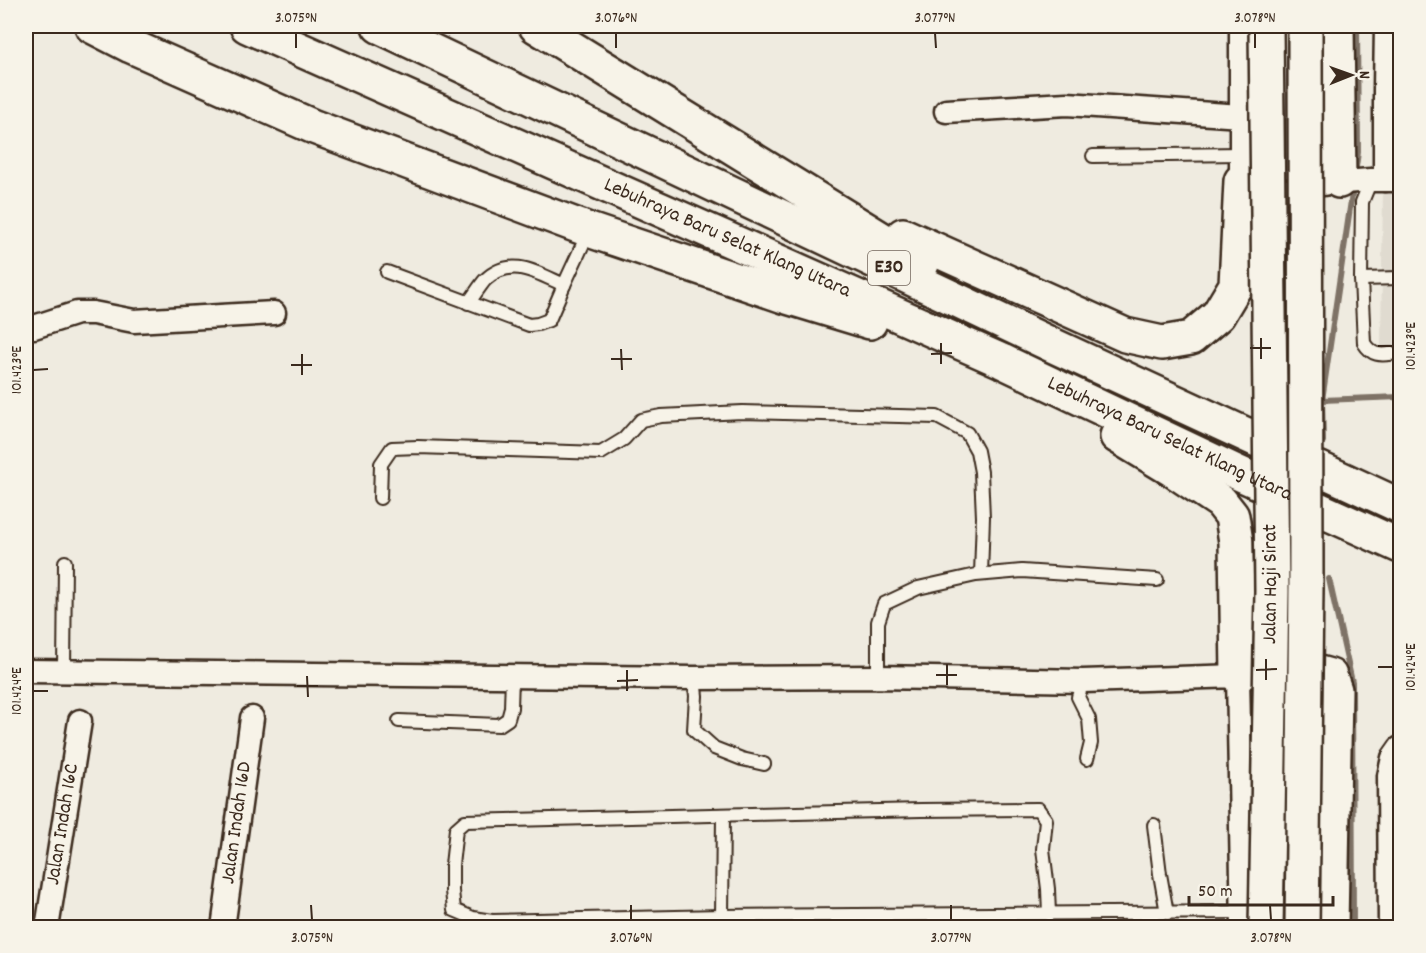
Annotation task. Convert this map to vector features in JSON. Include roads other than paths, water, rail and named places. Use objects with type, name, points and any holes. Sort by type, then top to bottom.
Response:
[{"type":"main road","points":[[92,26],[131,46],[314,128],[590,230],[784,296],[1013,366],[1084,416],[1221,502],[1232,516],[1236,542],[1238,676],[1319,673],[1330,676],[1335,690],[1331,927]]},
{"type":"main road","name":"Lebuhraya Baru Selat Klang Utara","points":[[247,26],[1013,366],[1234,471],[1401,546]]},
{"type":"main road","name":"Lebuhraya Baru Selat Klang Utara","points":[[379,26],[1052,345],[1401,506]]},
{"type":"main road","points":[[536,26],[1052,345]]},
{"type":"main road","name":"Jalan Haji Sirat","points":[[1302,927],[1306,588],[1305,26]]},
{"type":"main road","points":[[1337,26],[1368,181]]},
{"type":"main road","name":"Jalan Haji Sirat","points":[[1243,27],[1272,591],[1250,922]]},
{"type":"main road","points":[[811,194],[1125,335],[1162,343],[1191,338],[1218,315],[1236,285],[1241,167]]},
{"type":"street","points":[[1243,27],[1241,167],[1256,190],[1276,193],[1368,181],[1393,89],[1386,26]]},
{"type":"street","points":[[946,111],[1066,104],[1241,116]]},
{"type":"street","points":[[26,327],[34,327],[78,314],[93,313],[134,321],[274,313]]},
{"type":"street","points":[[26,671],[694,678],[878,677],[1083,681],[1238,676],[1250,922]]},
{"type":"street","name":"Jalan Indah 16D","points":[[223,927],[252,718]]},
{"type":"street","name":"Jalan Indah 16C","points":[[47,927],[80,721]]},
{"type":"street","points":[[1390,927],[1389,776],[1393,758],[1401,748]]},
{"type":"lane","points":[[1093,156],[1241,167]]},
{"type":"lane","points":[[1368,181],[1362,202],[1361,279],[1364,343],[1368,350],[1375,354],[1401,353]]},
{"type":"lane","points":[[387,272],[529,325],[538,324],[549,320],[590,230]]},
{"type":"lane","points":[[468,303],[486,279],[505,267],[526,268],[564,285]]},
{"type":"lane","points":[[1361,279],[1401,279]]},
{"type":"lane","points":[[380,498],[381,464],[392,448],[601,453],[624,439],[641,420],[661,416],[742,412],[937,417],[967,433],[977,451],[981,472],[983,518],[981,574]]},
{"type":"lane","points":[[64,671],[65,562]]},
{"type":"lane","points":[[878,677],[878,622],[884,604],[918,588],[981,574],[1022,571],[1157,580]]},
{"type":"lane","points":[[399,721],[499,725],[508,719],[511,708],[512,676]]},
{"type":"lane","points":[[694,678],[696,696],[694,729],[714,748],[742,759],[764,764]]},
{"type":"lane","points":[[1083,681],[1078,697],[1089,719],[1091,743],[1087,759]]},
{"type":"lane","points":[[1049,914],[1043,849],[1046,820],[1038,809],[465,821],[456,830],[452,865],[454,910],[492,924],[722,916],[1049,914],[1167,913],[1250,922]]},
{"type":"lane","points":[[722,916],[723,815]]},
{"type":"lane","points":[[1154,825],[1167,913]]},
{"type":"waterway","points":[[1355,174],[1358,152],[1357,26]]},
{"type":"waterway","points":[[1353,187],[1322,400],[1400,397]]},
{"type":"waterway","points":[[1322,400],[1323,441]]},
{"type":"waterway","points":[[1329,579],[1352,682],[1353,928]]}]
